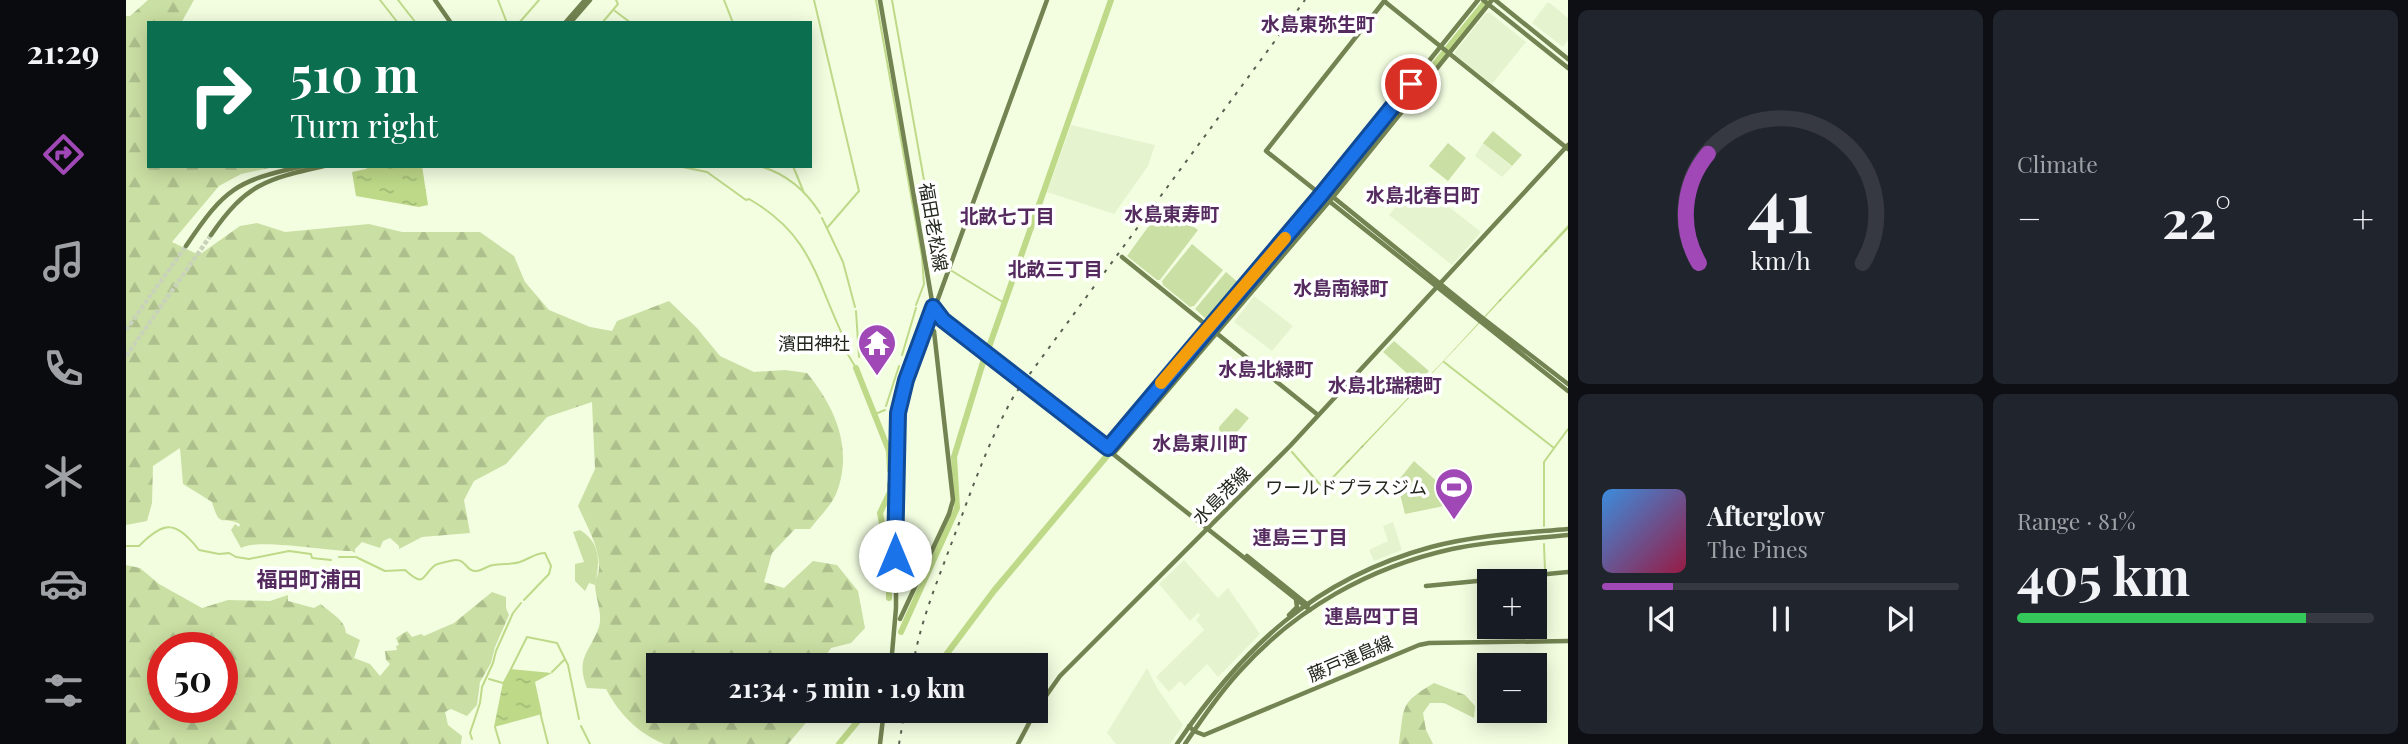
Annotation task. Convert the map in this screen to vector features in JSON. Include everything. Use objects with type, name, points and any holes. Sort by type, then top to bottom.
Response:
[{"type":"street","points":[[435,0],[450,21]]},
{"type":"street","points":[[569,21],[587,0]]},
{"type":"street","name":"福田老松線","points":[[880,0],[933,307]]},
{"type":"street","points":[[892,653],[896,608],[896,425],[902,393],[1046,0]]},
{"type":"street","points":[[1439,285],[1266,151],[1384,0],[1567,147]]},
{"type":"street","points":[[1108,448],[1214,331],[1327,198],[1445,50],[1478,0]]},
{"type":"street","points":[[1114,453],[1488,1]]},
{"type":"street","points":[[1488,1],[1568,59]]},
{"type":"street","points":[[1488,1],[1568,68]]},
{"type":"street","name":"水島港線","points":[[1048,693],[1060,676],[1318,415],[1567,147]]},
{"type":"street","points":[[186,246],[214,206],[237,187],[260,176],[294,168]]},
{"type":"street","points":[[211,235],[232,207],[256,186],[275,178],[316,168]]},
{"type":"street","points":[[1327,198],[1348,209],[1568,391]]},
{"type":"street","points":[[1122,257],[1318,415]]},
{"type":"street","points":[[929,284],[937,286],[943,282]]},
{"type":"street","points":[[933,307],[943,320],[1308,607]]},
{"type":"street","points":[[1482,321],[1568,384]]},
{"type":"street","points":[[900,619],[953,500],[934,331],[926,325]]},
{"type":"street","points":[[1279,626],[1361,573],[1385,562],[1433,547],[1476,538],[1568,529]]},
{"type":"street","points":[[1185,744],[1222,691],[1251,659],[1308,607],[1372,575],[1424,556],[1477,545],[1568,535]]},
{"type":"street","points":[[1253,563],[1308,607]]},
{"type":"street","points":[[1426,586],[1568,572]]},
{"type":"street","points":[[1177,744],[1227,675],[1297,607],[1294,597]]},
{"type":"street","name":"藤戸連島線","points":[[1194,732],[1203,734],[1419,645],[1568,641]]},
{"type":"street","points":[[880,744],[882,723]]},
{"type":"street","name":"水島港線","points":[[1018,744],[1029,723]]},
{"type":"street","points":[[1189,726],[1194,732]]},
{"type":"shaded area","points":[[1547,3],[1568,18],[1568,40],[1563,47],[1532,23]]},
{"type":"shaded area","points":[[1486,13],[1490,13],[1526,42],[1492,84],[1455,55]]},
{"type":"shaded area","points":[[1071,125],[1155,145],[1148,166],[1114,214],[1047,192]]},
{"type":"shaded area","points":[[1483,143],[1512,167],[1502,177],[1475,156]]},
{"type":"shaded area","points":[[1417,182],[1481,232],[1452,265],[1389,215]]},
{"type":"shaded area","points":[[1254,296],[1293,326],[1272,351],[1234,322]]},
{"type":"shaded area","points":[[1393,522],[1402,550],[1374,561],[1369,550],[1388,541],[1383,526]]},
{"type":"shaded area","points":[[1184,560],[1218,598],[1228,588],[1260,634],[1218,677],[1207,664],[1185,686],[1180,681],[1169,692],[1156,677],[1204,630],[1196,620],[1200,615],[1198,613],[1190,621],[1159,584]]},
{"type":"shaded area","points":[[1147,668],[1157,688],[1183,725],[1170,744],[1116,744],[1107,733]]},
{"type":"green space","points":[[148,0],[194,0],[182,21],[147,21],[147,168],[270,168],[241,174],[219,186],[172,242],[199,255],[240,226],[257,223],[285,232],[369,224],[402,232],[480,232],[514,256],[525,282],[549,310],[590,327],[612,331],[617,321],[669,301],[697,328],[720,356],[754,372],[785,370],[807,373],[826,400],[839,429],[843,461],[841,477],[834,498],[810,529],[795,529],[772,553],[764,582],[784,588],[813,561],[837,565],[858,591],[865,628],[851,643],[831,648],[827,653],[646,653],[646,723],[806,723],[788,744],[664,744],[630,722],[606,689],[587,688],[583,662],[600,622],[595,584],[599,560],[592,536],[578,506],[595,469],[592,402],[547,417],[506,464],[474,481],[464,500],[470,533],[422,537],[399,549],[390,538],[383,541],[380,548],[362,542],[355,549],[355,553],[262,544],[241,548],[231,530],[235,524],[239,527],[240,524],[220,519],[212,502],[183,484],[180,448],[153,466],[152,503],[147,521],[126,525],[126,16],[130,16]]},
{"type":"green space","points":[[1493,131],[1522,155],[1512,166],[1483,143]]},
{"type":"green space","points":[[1448,143],[1466,158],[1448,181],[1429,166]]},
{"type":"green space","points":[[1164,205],[1198,230],[1160,280],[1157,280],[1127,256]]},
{"type":"green space","points":[[1192,244],[1223,270],[1194,306],[1190,307],[1163,285],[1162,281]]},
{"type":"green space","points":[[1226,272],[1240,284],[1207,320],[1195,309]]},
{"type":"green space","points":[[1394,341],[1429,371],[1418,383],[1383,352]]},
{"type":"green space","points":[[1236,408],[1249,418],[1231,439],[1219,430],[1219,427]]},
{"type":"green space","points":[[1414,461],[1441,485],[1444,506],[1405,514],[1397,482]]},
{"type":"green space","points":[[580,530],[592,541],[598,561],[595,585],[589,583],[585,591],[575,581],[575,564],[584,562],[573,532]]},
{"type":"green space","points":[[126,565],[140,568],[159,584],[202,608],[228,600],[270,601],[288,595],[288,601],[314,608],[321,604],[340,620],[346,633],[360,640],[354,658],[370,664],[380,676],[390,664],[386,660],[385,651],[397,650],[396,646],[399,645],[396,638],[407,631],[412,637],[421,634],[424,636],[454,623],[492,592],[506,597],[509,615],[491,663],[480,682],[477,705],[467,716],[451,709],[445,712],[448,725],[462,736],[461,744],[126,744]]},
{"type":"green space","points":[[1434,683],[1465,695],[1475,706],[1474,718],[1444,703],[1430,703],[1423,713],[1426,730],[1433,744],[1399,744],[1403,713],[1409,701]]},
{"type":"water","points":[[422,168],[428,205],[419,207],[356,196],[352,172],[366,169]]},
{"type":"water","points":[[1568,225],[1568,229],[1330,482],[1329,480]]},
{"type":"water","points":[[510,669],[552,673],[535,682],[542,714],[494,727],[503,682]]},
{"type":"waterway","points":[[380,0],[396,21]]},
{"type":"waterway","points":[[398,0],[414,21]]},
{"type":"waterway","points":[[498,0],[506,21]]},
{"type":"waterway","points":[[521,21],[539,0]]},
{"type":"waterway","points":[[604,21],[618,4],[616,0]]},
{"type":"waterway","points":[[724,0],[732,21]]},
{"type":"waterway","points":[[814,0],[859,191],[827,228]]},
{"type":"waterway","points":[[876,0],[922,257],[924,284],[916,305]]},
{"type":"waterway","points":[[892,0],[938,259],[943,265]]},
{"type":"waterway","points":[[989,347],[1111,0]]},
{"type":"waterway","points":[[1117,445],[1323,202],[1487,0]]},
{"type":"waterway","points":[[1115,443],[1323,200],[1482,3]]},
{"type":"waterway","points":[[615,11],[628,21]]},
{"type":"waterway","points":[[688,168],[707,172],[746,200],[749,199],[770,213],[786,227],[799,243],[818,277],[844,338],[847,353],[856,368]]},
{"type":"waterway","points":[[766,168],[794,184],[820,213]]},
{"type":"waterway","points":[[794,168],[804,193]]},
{"type":"waterway","points":[[822,218],[843,262],[855,307]]},
{"type":"waterway","points":[[952,271],[1004,303]]},
{"type":"waterway","points":[[902,355],[916,308]]},
{"type":"waterway","points":[[856,311],[859,357]]},
{"type":"waterway","points":[[901,632],[957,508],[954,457],[984,359]]},
{"type":"waterway","points":[[1444,362],[1554,448]]},
{"type":"waterway","points":[[886,406],[899,366]]},
{"type":"waterway","points":[[856,368],[889,451],[890,470]]},
{"type":"waterway","points":[[875,414],[885,410]]},
{"type":"waterway","points":[[1544,526],[1544,462],[1568,429]]},
{"type":"waterway","points":[[1292,452],[1323,488]]},
{"type":"waterway","points":[[945,653],[992,590],[1105,455]]},
{"type":"waterway","points":[[948,653],[994,591],[1107,456]]},
{"type":"waterway","points":[[889,598],[889,559],[880,513],[890,492],[890,484]]},
{"type":"waterway","points":[[126,546],[139,546],[156,532],[170,527],[184,533],[199,550],[229,553],[249,559],[289,551],[331,560]]},
{"type":"waterway","points":[[1544,544],[1545,569]]},
{"type":"waterway","points":[[339,557],[356,557],[385,571],[405,570],[420,580],[436,565],[455,560],[462,561],[470,570],[477,571],[493,565],[517,563],[545,553],[551,566],[549,574],[524,600]]},
{"type":"waterway","points":[[472,739],[470,733],[480,703],[482,687],[513,613],[521,603]]},
{"type":"waterway","points":[[511,669],[527,637],[557,643],[568,665],[579,719]]},
{"type":"waterway","points":[[552,672],[565,659]]},
{"type":"waterway","points":[[489,679],[503,683]]},
{"type":"waterway","points":[[540,712],[548,744]]},
{"type":"waterway","points":[[839,744],[856,723]]},
{"type":"waterway","points":[[581,726],[590,744]]},
{"type":"waterway","points":[[495,727],[500,744]]},
{"type":"tunnel","points":[[126,356],[211,235]]},
{"type":"tunnel","points":[[126,330],[186,246]]},
{"type":"railway","points":[[916,653],[930,603],[966,504],[988,448],[1015,394],[1305,0]]},
{"type":"railway","points":[[899,744],[903,723]]},
{"type":"slow traffic","points":[[1161,383],[1285,238]]},
{"type":"place","name":"濱田神社","points":[[877,377]]},
{"type":"place","name":"ワールドプラスジム","points":[[1454,521]]},
{"type":"district","name":"水島東弥生町","points":[[1318,23]]},
{"type":"district","name":"水島北春日町","points":[[1423,194]]},
{"type":"district","name":"水島東寿町","points":[[1172,213]]},
{"type":"district","name":"北畝七丁目","points":[[1007,215]]},
{"type":"district","name":"北畝三丁目","points":[[1055,268]]},
{"type":"district","name":"水島南緑町","points":[[1341,287]]},
{"type":"district","name":"水島北緑町","points":[[1266,368]]},
{"type":"district","name":"水島北瑞穂町","points":[[1385,384]]},
{"type":"district","name":"水島東川町","points":[[1200,442]]},
{"type":"district","name":"連島三丁目","points":[[1300,536]]},
{"type":"district","name":"福田町浦田","points":[[309,578]]},
{"type":"district","name":"連島四丁目","points":[[1372,615]]},
{"type":"route","points":[[895,556],[898,413],[906,380],[933,307],[940,318],[1108,448],[1411,84]]}]
